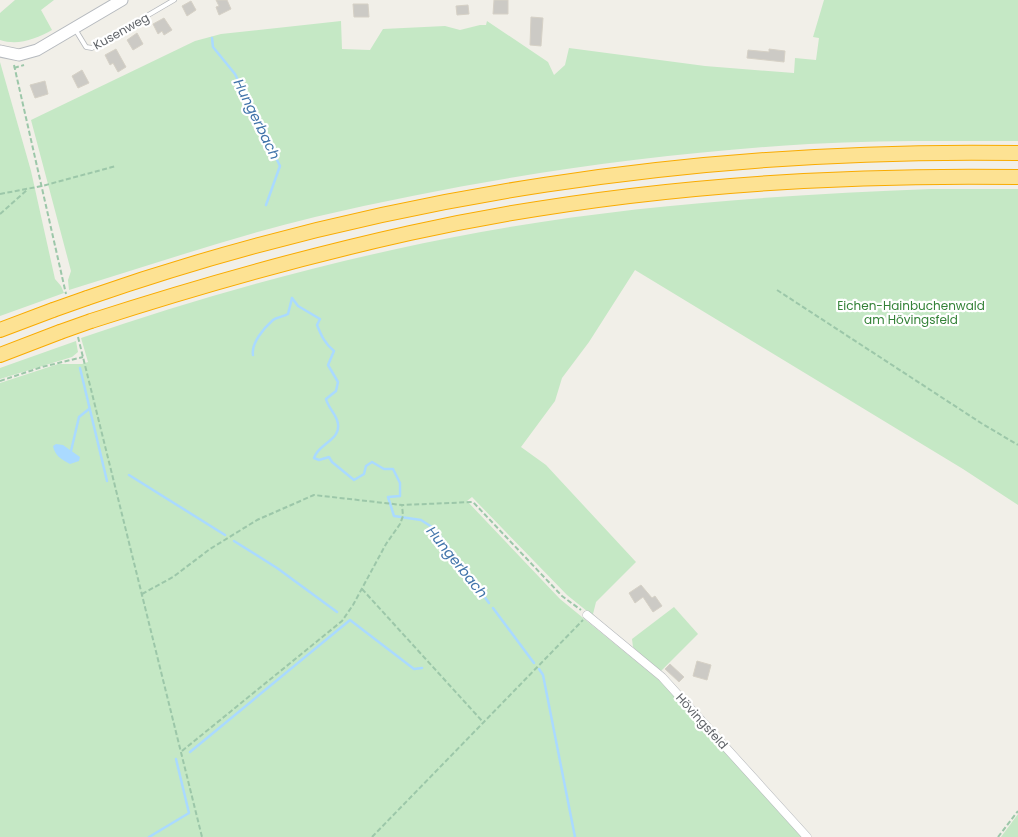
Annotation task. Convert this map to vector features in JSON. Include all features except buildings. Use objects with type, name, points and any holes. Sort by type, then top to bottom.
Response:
[{"type":"highway","points":[[0,330],[87,298],[182,268],[298,236],[392,213],[496,193],[680,167],[775,159],[871,154],[1018,153]]},
{"type":"highway","points":[[0,355],[60,332],[188,290],[317,254],[413,232],[532,210],[747,184],[844,179],[1018,177]]},
{"type":"street","name":"Kusenweg","points":[[6,53],[37,50],[122,0]]},
{"type":"street","name":"Hövingsfeld","points":[[587,615],[662,677],[808,837]]},
{"type":"lane","name":"Kusenweg","points":[[74,29],[86,47],[92,48],[174,0]]},
{"type":"path","points":[[6,53],[42,186],[66,293]]},
{"type":"path","points":[[0,194],[42,186],[116,166]]},
{"type":"path","points":[[0,214],[29,188]]},
{"type":"path","points":[[777,290],[1018,445]]},
{"type":"path","points":[[78,339],[202,837]]},
{"type":"path","points":[[0,381],[42,367],[83,357]]},
{"type":"path","points":[[142,594],[173,577],[256,520],[314,495],[402,505],[473,502],[562,596],[587,615],[372,837]]},
{"type":"path","points":[[182,751],[342,621],[362,588],[368,574],[400,524],[403,516],[402,505]]},
{"type":"path","points":[[362,588],[483,722]]},
{"type":"path","points":[[998,837],[1018,811]]},
{"type":"green space","points":[[15,0],[54,0],[41,10],[52,30],[27,41],[7,42],[0,40],[0,13]]},
{"type":"green space","points":[[824,0],[1018,0],[1018,141],[887,141],[809,144],[685,154],[561,170],[438,191],[315,217],[222,242],[69,290],[68,280],[71,271],[31,120],[195,41],[221,34],[341,21],[342,49],[370,50],[383,29],[445,26],[460,30],[486,25],[487,21],[548,62],[554,75],[565,65],[569,48],[705,66],[794,73],[795,58],[816,60],[819,38],[813,37]]},
{"type":"green space","points":[[0,62],[31,171],[55,279],[64,293],[0,316]]},
{"type":"green space","name":"Eichen-Hainbuchenwald am Hövingsfeld","points":[[931,189],[1018,189],[1018,505],[963,469],[635,270],[589,342],[562,378],[555,401],[521,447],[546,465],[636,562],[596,602],[593,614],[598,620],[567,595],[472,497],[467,501],[560,599],[659,680],[803,837],[0,837],[0,383],[58,364],[82,364],[88,362],[81,338],[229,291],[329,265],[430,242],[537,223],[649,208],[818,194]]},
{"type":"green space","points":[[76,341],[78,352],[72,357],[0,379],[0,368]]},
{"type":"green space","points":[[674,607],[698,634],[660,672],[633,647],[632,639]]},
{"type":"green space","points":[[1018,814],[1018,837],[1001,837]]},
{"type":"water","points":[[56,444],[63,445],[80,457],[79,461],[70,464],[61,459],[53,446]]},
{"type":"waterway","name":"Hungerbach","points":[[212,38],[213,47],[235,74],[280,166],[266,205]]},
{"type":"waterway","name":"Hungerbach","points":[[292,298],[298,306],[320,319],[317,325],[320,332],[334,351],[328,365],[338,382],[336,391],[326,399],[336,417],[338,427],[334,437],[316,453],[314,458],[319,460],[329,457],[332,462],[354,480],[364,474],[366,466],[372,462],[384,469],[393,469],[400,483],[400,496],[388,497],[394,516],[421,520],[435,529],[489,603]]},
{"type":"waterway","points":[[253,355],[254,346],[259,336],[273,320],[288,314],[292,298]]},
{"type":"waterway","points":[[80,368],[107,481]]},
{"type":"waterway","points":[[71,451],[79,417],[89,409]]},
{"type":"waterway","points":[[129,475],[225,535]]},
{"type":"waterway","points":[[234,541],[277,568],[337,612]]},
{"type":"waterway","name":"Hungerbach","points":[[493,608],[534,663]]},
{"type":"waterway","points":[[190,752],[350,620],[414,669],[422,668]]},
{"type":"waterway","name":"Hungerbach","points":[[539,669],[543,675],[575,837]]},
{"type":"waterway","points":[[149,837],[189,813],[176,759]]}]
